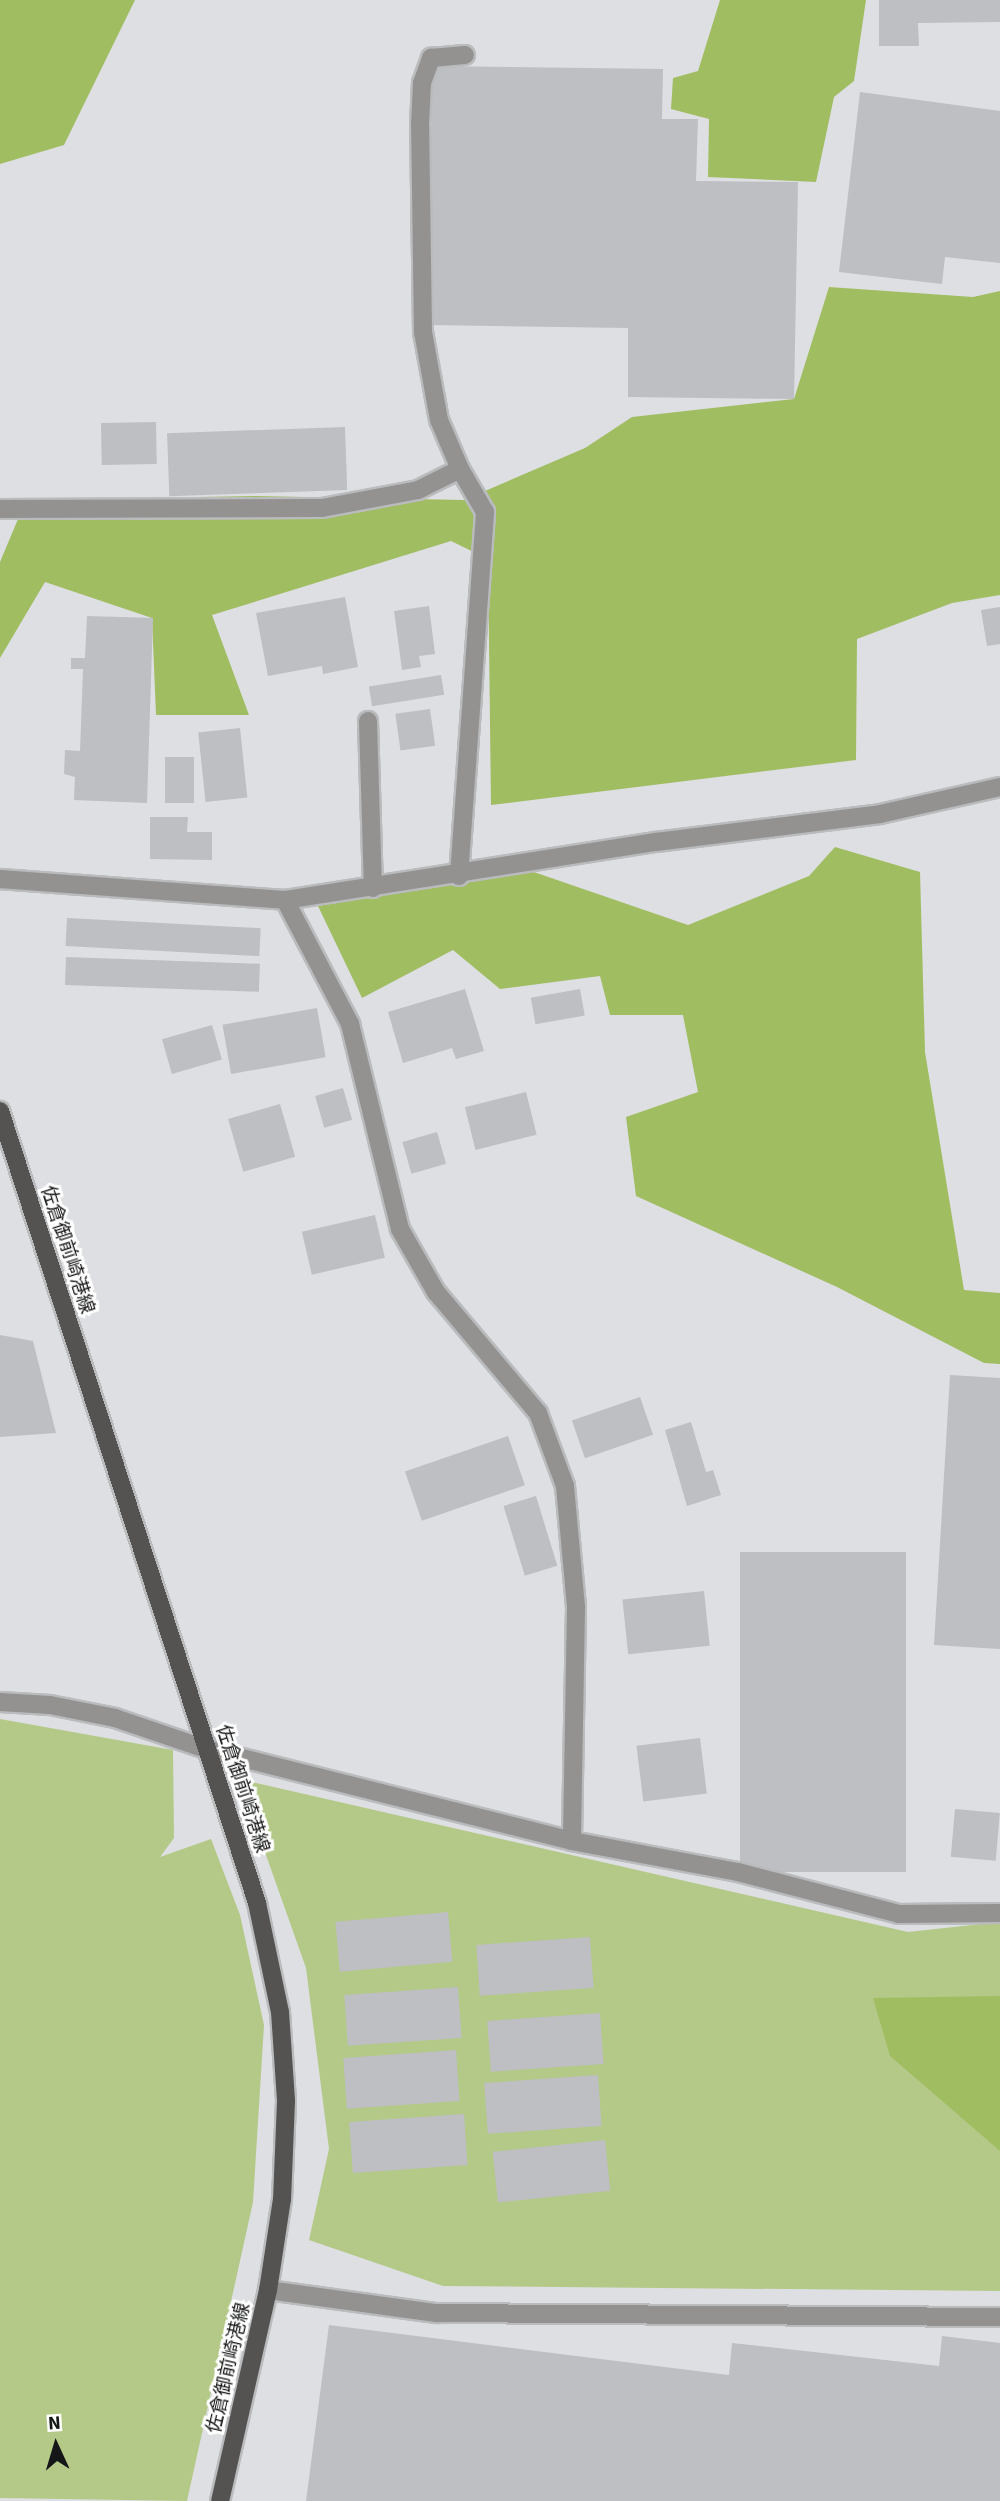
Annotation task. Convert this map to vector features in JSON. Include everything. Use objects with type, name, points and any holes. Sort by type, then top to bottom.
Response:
[{"type":"main road","name":"佐倉御前崎港線","points":[[0,1111],[257,1903],[280,2012],[286,2101],[282,2199],[268,2290],[220,2501]]},
{"type":"street","points":[[460,876],[485,512],[460,469],[439,420],[423,332],[420,125],[422,83],[430,58],[465,55]]},
{"type":"street","points":[[0,509],[322,508],[418,490],[460,469]]},
{"type":"street","points":[[368,721],[373,888]]},
{"type":"street","points":[[0,879],[285,900],[460,876],[656,842],[880,814],[1000,788]]},
{"type":"street","points":[[285,900],[350,1024],[400,1229],[436,1292],[538,1413],[565,1486],[576,1608],[572,1841]]},
{"type":"street","points":[[1,1704],[50,1705],[115,1718],[206,1749],[572,1841],[738,1872],[900,1914],[1000,1913]]},
{"type":"street","points":[[268,2290],[436,2312],[1000,2317]]},
{"type":"green space","points":[[0,0],[135,0],[64,145],[0,164]]},
{"type":"green space","points":[[720,0],[866,0],[854,81],[834,97],[816,182],[708,177],[709,119],[671,109],[673,78],[698,71]]},
{"type":"green space","points":[[829,287],[973,297],[1000,291],[1000,595],[952,603],[857,639],[856,760],[491,805],[488,559],[451,541],[212,615],[249,715],[156,715],[152,618],[45,582],[0,658],[0,562],[26,500],[255,496],[464,500],[585,448],[632,417],[794,399]]},
{"type":"green space","points":[[835,847],[920,872],[925,1052],[964,1290],[1000,1293],[1000,1364],[984,1363],[837,1287],[636,1196],[626,1117],[698,1092],[683,1015],[610,1015],[600,976],[500,989],[453,950],[362,998],[318,906],[528,870],[688,925],[809,876]]},
{"type":"green space","points":[[0,1719],[173,1750],[174,1838],[160,1857],[211,1839],[240,1915],[264,2025],[253,2202],[187,2501],[0,2498]]},
{"type":"green space","points":[[239,1779],[908,1932],[1000,1922],[1000,2291],[443,2286],[309,2240],[329,2149],[306,1968]]},
{"type":"green space","points":[[1000,1996],[1000,2151],[890,2056],[873,1998]]},
{"type":"building","points":[[879,0],[1000,0],[1000,22],[918,23],[919,46],[879,46]]},
{"type":"building","points":[[432,66],[663,69],[662,119],[698,119],[696,181],[798,182],[794,399],[628,397],[628,328],[429,325]]},
{"type":"building","points":[[860,92],[1000,111],[1000,263],[945,257],[942,284],[839,272]]},
{"type":"building","points":[[156,422],[157,464],[102,465],[101,423]]},
{"type":"building","points":[[345,427],[347,490],[169,496],[167,433]]},
{"type":"building","points":[[345,597],[358,667],[323,674],[322,666],[268,676],[256,613]]},
{"type":"building","points":[[429,606],[435,654],[419,656],[421,667],[402,670],[394,611]]},
{"type":"building","points":[[1000,607],[1000,644],[987,646],[981,610]]},
{"type":"building","points":[[87,616],[153,618],[147,803],[74,800],[75,777],[64,774],[65,750],[80,751],[83,669],[71,669],[71,658],[85,658]]},
{"type":"building","points":[[441,675],[444,695],[372,706],[369,686]]},
{"type":"building","points":[[430,709],[435,746],[400,751],[395,714]]},
{"type":"building","points":[[240,728],[247,798],[206,802],[198,732]]},
{"type":"building","points":[[165,757],[194,757],[194,803],[165,803]]},
{"type":"building","points":[[150,817],[188,817],[187,832],[212,832],[212,860],[150,859]]},
{"type":"building","points":[[67,918],[261,928],[259,956],[66,946]]},
{"type":"building","points":[[66,957],[260,964],[259,992],[65,985]]},
{"type":"building","points":[[465,989],[484,1051],[456,1059],[452,1048],[403,1063],[388,1012]]},
{"type":"building","points":[[580,989],[585,1016],[535,1024],[531,998]]},
{"type":"building","points":[[317,1008],[326,1057],[231,1074],[222,1025]]},
{"type":"building","points":[[212,1025],[222,1060],[172,1074],[162,1039]]},
{"type":"building","points":[[343,1088],[352,1120],[324,1128],[315,1096]]},
{"type":"building","points":[[526,1092],[537,1135],[476,1150],[465,1107]]},
{"type":"building","points":[[280,1104],[295,1157],[243,1172],[228,1119]]},
{"type":"building","points":[[437,1132],[446,1164],[411,1174],[402,1142]]},
{"type":"building","points":[[375,1215],[385,1258],[312,1275],[302,1232]]},
{"type":"building","points":[[0,1335],[33,1341],[56,1433],[0,1437]]},
{"type":"building","points":[[950,1375],[1000,1378],[1000,1649],[934,1645]]},
{"type":"building","points":[[640,1397],[653,1435],[585,1458],[572,1420]]},
{"type":"building","points":[[691,1422],[706,1472],[713,1470],[721,1495],[687,1506],[665,1430]]},
{"type":"building","points":[[508,1436],[525,1485],[422,1521],[405,1471]]},
{"type":"building","points":[[536,1496],[557,1566],[525,1576],[503,1506]]},
{"type":"building","points":[[740,1552],[906,1552],[906,1872],[740,1872]]},
{"type":"building","points":[[704,1591],[710,1646],[628,1654],[622,1600]]},
{"type":"building","points":[[700,1738],[707,1794],[643,1801],[636,1746]]},
{"type":"building","points":[[955,1809],[1000,1813],[996,1861],[951,1857]]},
{"type":"building","points":[[448,1912],[452,1962],[340,1972],[335,1922]]},
{"type":"building","points":[[590,1937],[594,1988],[480,1996],[476,1945]]},
{"type":"building","points":[[458,1987],[462,2038],[348,2046],[344,1995]]},
{"type":"building","points":[[600,2013],[604,2064],[491,2072],[487,2021]]},
{"type":"building","points":[[456,2050],[460,2101],[347,2109],[343,2058]]},
{"type":"building","points":[[598,2075],[602,2126],[488,2134],[484,2083]]},
{"type":"building","points":[[464,2114],[468,2165],[353,2173],[349,2122]]},
{"type":"building","points":[[605,2140],[610,2191],[498,2203],[493,2152]]},
{"type":"building","points":[[329,2325],[729,2375],[732,2343],[939,2366],[942,2336],[1000,2343],[1000,2501],[306,2501]]}]
